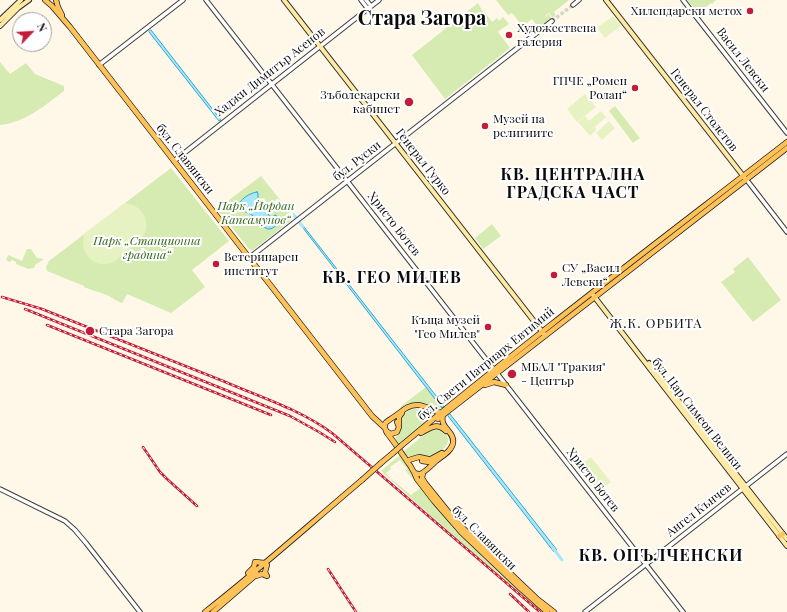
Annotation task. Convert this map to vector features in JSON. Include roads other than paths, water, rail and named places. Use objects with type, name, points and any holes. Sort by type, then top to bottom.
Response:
[{"type":"main road","points":[[0,20],[21,0]]},
{"type":"main road","points":[[0,26],[18,8],[29,0]]},
{"type":"main road","name":"бул. Славянски","points":[[45,0],[70,27],[374,418],[385,429],[406,459],[417,479],[434,501],[461,532],[547,612]]},
{"type":"main road","name":"бул. Славянски","points":[[56,0],[60,12],[70,27]]},
{"type":"main road","name":"Генерал Гурко","points":[[284,0],[546,336]]},
{"type":"main road","name":"Генерал Столетов","points":[[606,0],[744,178]]},
{"type":"main road","name":"бул. Свети Патриарх Евтимий","points":[[403,446],[421,434],[444,412],[542,332],[594,294],[744,178],[787,142]]},
{"type":"main road","name":"бул. Свети Патриарх Евтимий","points":[[744,178],[787,148]]},
{"type":"main road","name":"бул. Свети Патриарх Евтимий","points":[[205,612],[266,564],[432,420],[481,386],[496,371],[546,336],[594,294]]},
{"type":"main road","name":"бул. Цар Симеон Велики","points":[[594,294],[781,535],[787,546]]},
{"type":"main road","points":[[481,386],[494,382],[506,385]]},
{"type":"main road","points":[[394,433],[389,433],[385,429],[385,424],[403,409],[414,405],[424,406],[434,411],[444,412],[442,422],[452,436],[453,440],[449,451],[418,474],[413,470],[413,463],[416,460]]},
{"type":"main road","points":[[394,443],[394,433],[398,430],[398,419],[400,414],[406,410],[416,407],[422,408],[430,412],[432,420]]},
{"type":"main road","points":[[374,418],[379,420],[396,420],[398,424]]},
{"type":"main road","points":[[406,459],[429,462],[446,451],[449,447],[451,440],[443,428],[435,426],[421,434]]},
{"type":"main road","points":[[406,459],[419,457],[428,460],[446,451]]},
{"type":"main road","points":[[422,461],[425,464],[424,471]]},
{"type":"main road","name":"бул. Славянски","points":[[424,471],[422,478],[425,483],[466,532],[536,598],[554,612]]},
{"type":"main road","name":"бул. Цар Симеон Велики","points":[[781,535],[787,539]]},
{"type":"main road","points":[[248,573],[254,567],[255,562],[266,564],[265,572],[267,576],[262,574],[253,578]]},
{"type":"main road","name":"бул. Свети Патриарх Евтимий","points":[[213,612],[253,578],[266,564]]},
{"type":"street","points":[[99,65],[183,0]]},
{"type":"street","name":"Христо Ботев","points":[[206,0],[683,612]]},
{"type":"street","points":[[361,0],[369,8]]},
{"type":"street","points":[[366,0],[369,8]]},
{"type":"street","name":"Хаджи Димитър Асенов","points":[[174,161],[379,0]]},
{"type":"street","points":[[573,5],[579,0]]},
{"type":"street","name":"Васил Левски","points":[[683,0],[787,133]]},
{"type":"street","name":"бул. Руски","points":[[249,258],[552,21]]},
{"type":"street","name":"Генерал Столетов","points":[[744,178],[787,232]]},
{"type":"street","name":"Ангел Кънчев","points":[[585,612],[787,454]]},
{"type":"street","points":[[0,489],[65,521],[86,543],[140,612]]},
{"type":"water","points":[[151,30],[221,120],[219,121],[149,32]]},
{"type":"water","points":[[257,192],[258,200],[271,218],[275,215],[282,219],[273,228],[266,228],[252,215],[242,208],[241,209],[239,204],[242,200]]},
{"type":"water","points":[[301,223],[444,406],[442,408],[300,224]]},
{"type":"water","points":[[450,414],[557,550],[554,552],[448,416]]},
{"type":"waterway","points":[[293,214],[303,227]]},
{"type":"waterway","points":[[553,548],[562,560]]},
{"type":"tunnel","points":[[552,21],[573,5]]},
{"type":"railway","points":[[2,297],[42,309],[223,381],[293,410],[306,417],[332,433],[540,612]]},
{"type":"railway","points":[[25,309],[290,416],[335,442]]},
{"type":"railway","points":[[47,325],[271,415]]},
{"type":"railway","points":[[143,447],[160,472],[197,506]]},
{"type":"railway","points":[[328,569],[356,612]]},
{"type":"railway","points":[[510,594],[529,612]]},
{"type":"place","name":"Хилендарски метох","points":[[750,11]]},
{"type":"place","name":"Художествена галерия","points":[[509,35]]},
{"type":"place","name":"ГПЧЕ „Ромен Ролан“","points":[[635,88]]},
{"type":"place","name":"Зъболекарски кабинет","points":[[409,102]]},
{"type":"place","name":"Музей на религиите","points":[[485,126]]},
{"type":"place","name":"Ветеринарен институт","points":[[216,264]]},
{"type":"place","name":"СУ „Васил Левски“","points":[[554,275]]},
{"type":"place","name":"Къща музей \"Гео Милев\"","points":[[488,327]]},
{"type":"place","name":"Стара Загора","points":[[90,331]]},
{"type":"place","name":"МБАЛ \"Тракия\" - Център","points":[[512,374]]},
{"type":"district","name":"Стара Загора","points":[[422,19]]},
{"type":"district","name":"КВ. ЦЕНТРАЛНА ГРАДСКА ЧАСТ","points":[[573,184]]},
{"type":"district","name":"КВ. ГЕО МИЛЕВ","points":[[392,278]]},
{"type":"district","name":"Ж.К. ОРБИТА","points":[[656,324]]},
{"type":"district","name":"КВ. ОПЪЛЧЕНСКИ","points":[[661,556]]},
{"type":"park label","name":"Парк „Йордан Капсамунов“","points":[[256,213]]},
{"type":"park label","name":"Парк „Станционна градина“","points":[[147,248]]}]
